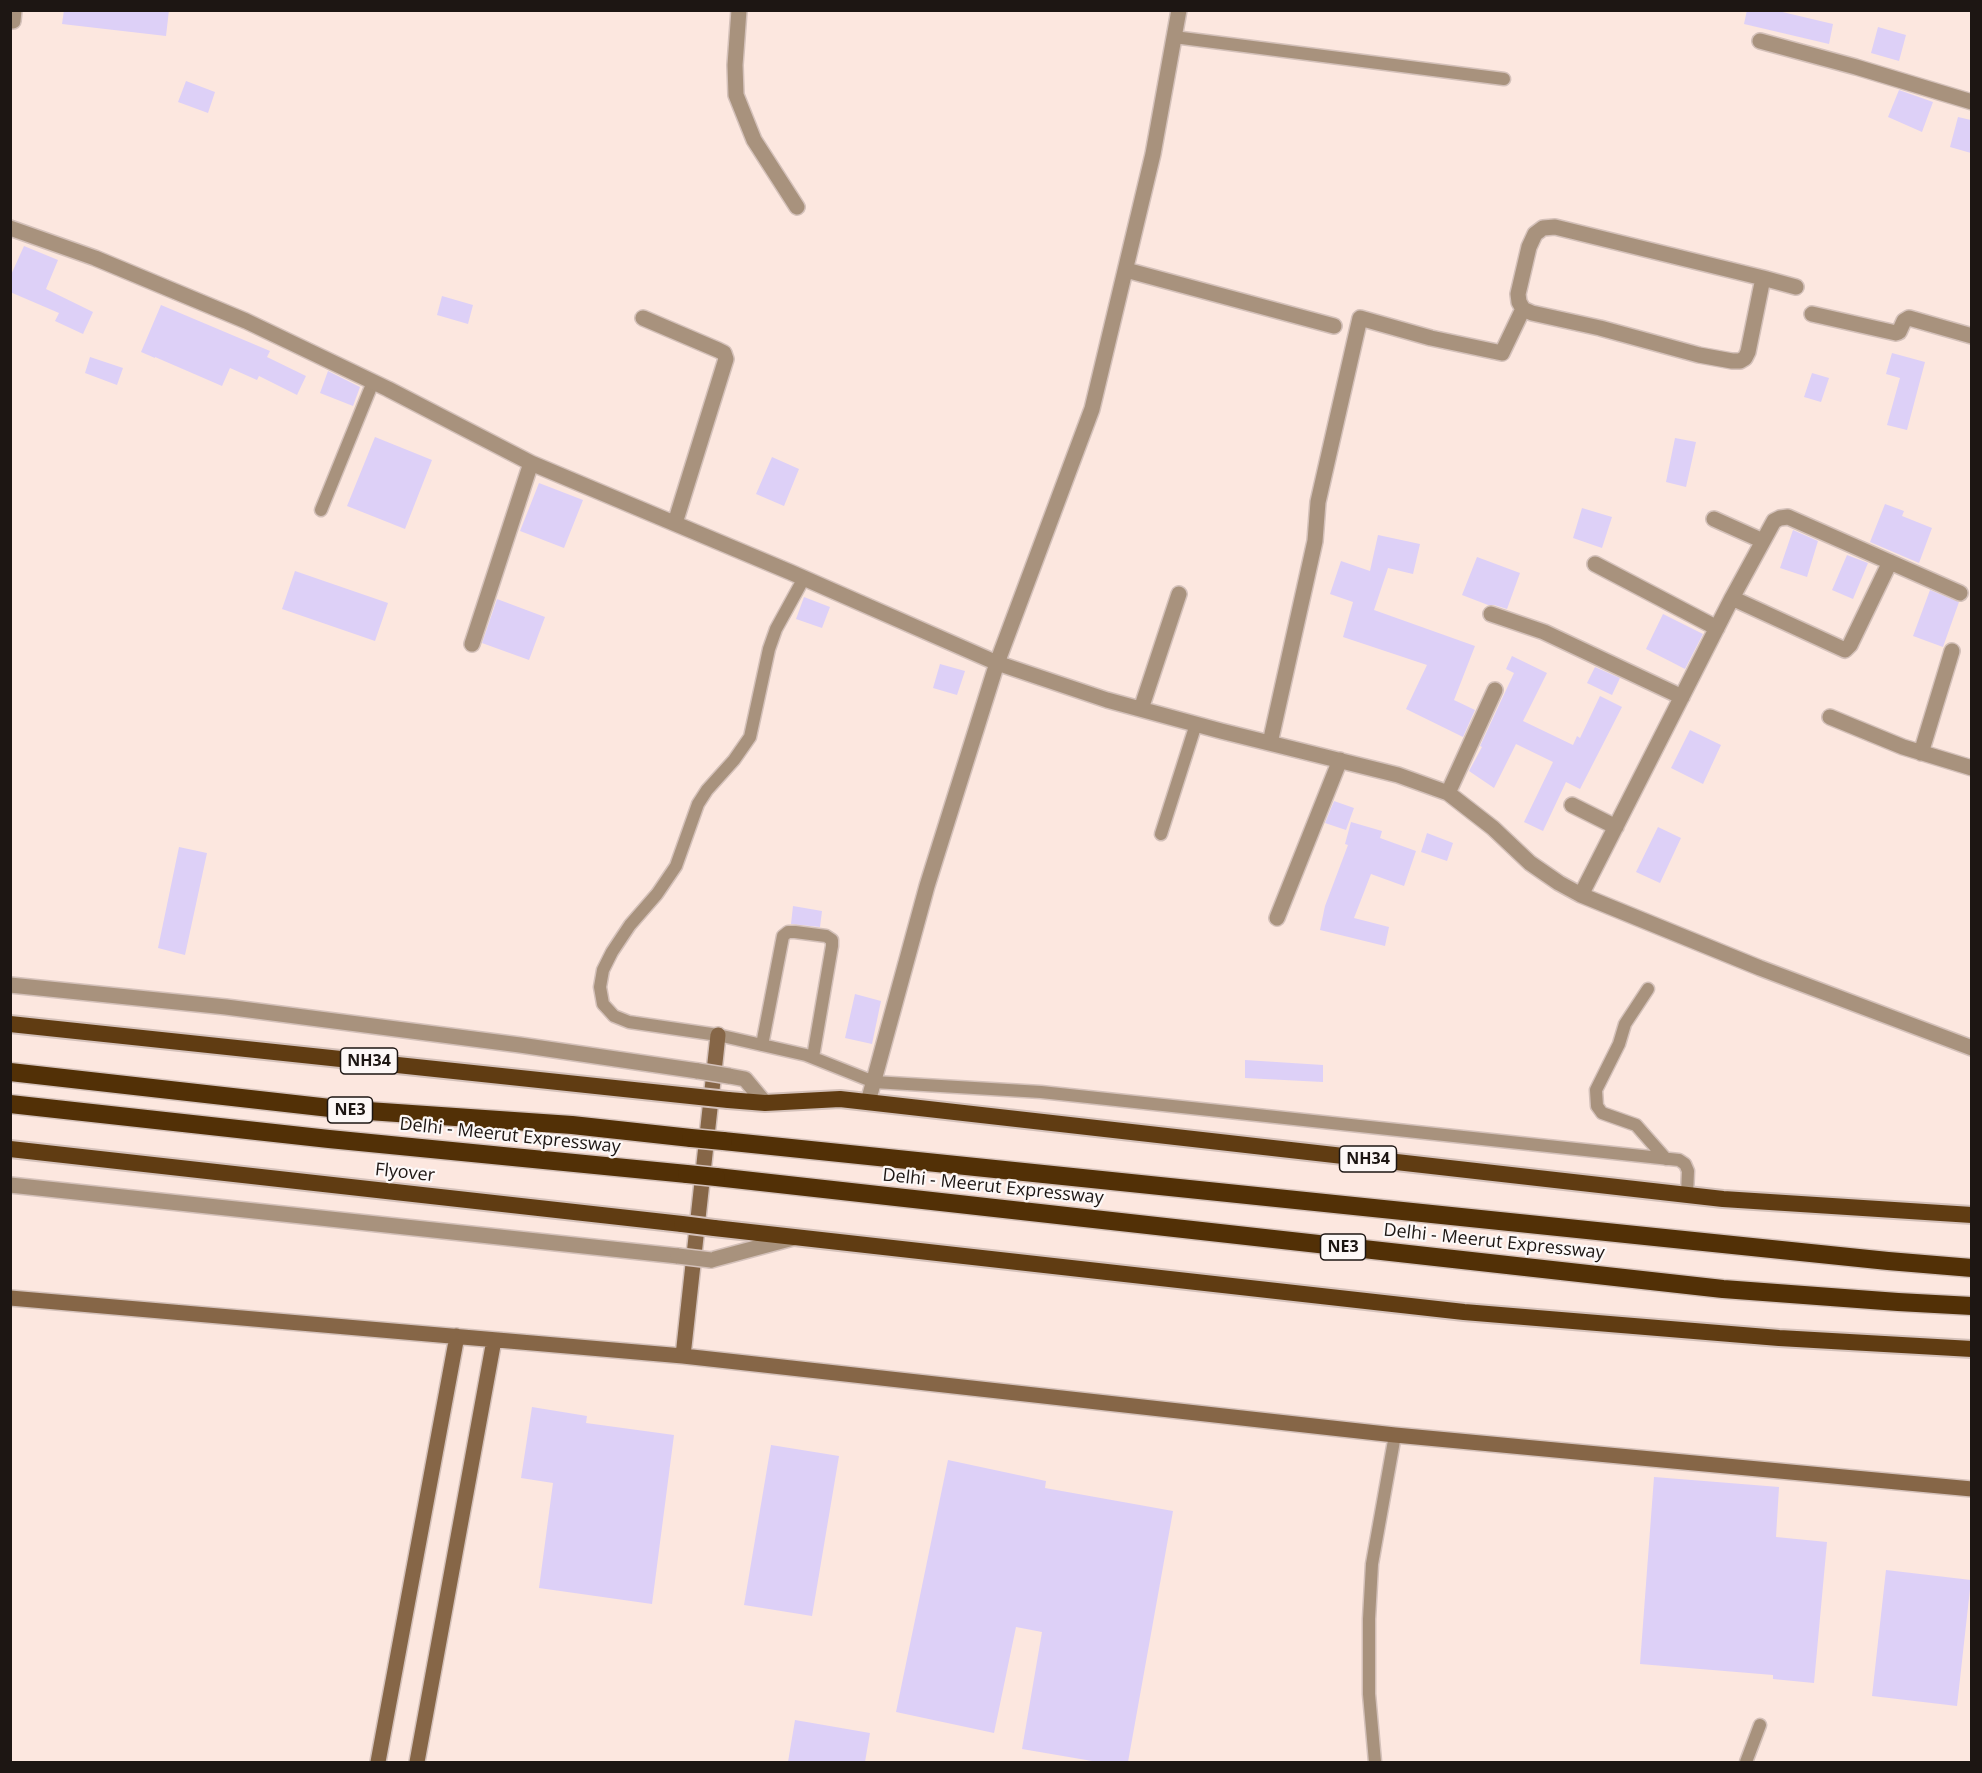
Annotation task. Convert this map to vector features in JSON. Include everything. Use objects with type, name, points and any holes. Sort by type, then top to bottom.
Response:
[{"type":"highway","name":"NH34","points":[[10,1024],[728,1100],[765,1103],[840,1099],[1687,1195],[1971,1215]]},
{"type":"highway","name":"Delhi - Meerut Expressway","points":[[10,1072],[339,1109],[572,1125],[1841,1257],[1971,1268]]},
{"type":"highway","name":"Delhi - Meerut Expressway","points":[[10,1104],[318,1138],[716,1177],[1712,1287],[1971,1306]]},
{"type":"highway","name":"Flyover","points":[[10,1149],[1464,1312],[1779,1338],[1971,1349]]},
{"type":"main road","points":[[683,1356],[718,1035]]},
{"type":"main road","points":[[10,1298],[683,1356],[1395,1436],[1971,1489]]},
{"type":"main road","points":[[378,1762],[457,1336]]},
{"type":"main road","points":[[417,1762],[494,1340]]},
{"type":"street","points":[[739,10],[735,65],[736,95],[754,140],[797,207]]},
{"type":"street","points":[[868,1102],[927,886],[997,663],[1092,409],[1153,154],[1179,10]]},
{"type":"street","points":[[1760,40],[1971,102]]},
{"type":"street","points":[[1764,279],[1748,352],[1740,361],[1699,355],[1600,328],[1532,313],[1524,309],[1519,302],[1518,294],[1529,247],[1535,234],[1543,228],[1554,226],[1796,286]]},
{"type":"street","points":[[10,228],[95,258],[236,317],[373,382],[531,463],[804,578],[997,663],[1107,700],[1398,775],[1448,793],[1493,828],[1530,863],[1581,895],[1760,968],[1971,1048]]},
{"type":"street","points":[[1126,270],[1334,326]]},
{"type":"street","points":[[1270,743],[1315,541],[1318,502],[1360,318],[1431,338],[1502,353],[1524,309]]},
{"type":"street","points":[[1812,314],[1896,333],[1899,332],[1904,321],[1909,318],[1971,336]]},
{"type":"street","points":[[643,318],[718,350],[724,353],[726,359],[675,523]]},
{"type":"street","points":[[472,644],[531,463]]},
{"type":"street","points":[[1581,895],[1732,598],[1774,521],[1788,517],[1960,593]]},
{"type":"street","points":[[1714,519],[1763,541]]},
{"type":"street","points":[[1732,598],[1845,650],[1850,645],[1890,562]]},
{"type":"street","points":[[1595,564],[1717,628]]},
{"type":"street","points":[[1141,709],[1179,594]]},
{"type":"street","points":[[1491,614],[1544,632],[1682,697]]},
{"type":"street","points":[[1921,753],[1952,651]]},
{"type":"street","points":[[1448,793],[1495,690]]},
{"type":"street","points":[[1830,717],[1921,753],[1971,768]]},
{"type":"street","points":[[1277,918],[1340,760]]},
{"type":"street","points":[[1572,805],[1616,827]]},
{"type":"street","points":[[10,985],[226,1007],[520,1045],[698,1071],[745,1079],[765,1103]]},
{"type":"street","points":[[10,1185],[711,1260],[796,1237]]},
{"type":"lane","points":[[1174,37],[1504,79]]},
{"type":"lane","points":[[321,510],[373,382]]},
{"type":"lane","points":[[804,578],[776,629],[750,737],[698,804],[676,866],[624,934],[603,970],[600,987],[603,1004],[614,1016],[629,1022],[718,1035],[813,1057],[874,1082],[1052,1094],[1679,1160],[1685,1164],[1688,1171],[1687,1195]]},
{"type":"lane","points":[[1161,834],[1196,724]]},
{"type":"lane","points":[[762,1045],[783,936],[788,932],[826,936],[832,940],[832,946],[813,1057]]},
{"type":"lane","points":[[1648,989],[1625,1024],[1619,1044],[1596,1090],[1597,1106],[1602,1113],[1636,1125],[1666,1159]]},
{"type":"lane","points":[[1375,1762],[1369,1694],[1372,1564],[1395,1436]]},
{"type":"lane","points":[[1746,1762],[1760,1725]]},
{"type":"building","points":[[64,10],[169,10],[166,36],[62,24]]},
{"type":"building","points":[[1747,10],[1774,10],[1833,24],[1829,44],[1744,24]]},
{"type":"building","points":[[1878,27],[1906,35],[1899,61],[1871,53]]},
{"type":"building","points":[[186,81],[215,92],[208,113],[178,102]]},
{"type":"building","points":[[1899,90],[1933,102],[1922,132],[1888,117]]},
{"type":"building","points":[[1958,117],[1971,120],[1971,153],[1950,147]]},
{"type":"building","points":[[24,246],[58,260],[46,289],[93,312],[83,334],[55,321],[59,313],[10,292],[10,277]]},
{"type":"building","points":[[442,296],[473,305],[468,324],[437,315]]},
{"type":"building","points":[[161,305],[270,351],[267,357],[306,376],[297,395],[259,376],[257,380],[230,368],[222,386],[141,352]]},
{"type":"building","points":[[1892,353],[1925,362],[1907,430],[1887,425],[1900,378],[1886,374]]},
{"type":"building","points":[[90,357],[123,368],[117,385],[85,373]]},
{"type":"building","points":[[328,371],[360,387],[353,406],[320,393]]},
{"type":"building","points":[[1812,373],[1829,378],[1821,402],[1804,397]]},
{"type":"building","points":[[375,437],[432,460],[405,529],[347,506]]},
{"type":"building","points":[[1675,438],[1696,442],[1686,487],[1666,482]]},
{"type":"building","points":[[772,457],[799,469],[784,506],[756,494]]},
{"type":"building","points":[[539,483],[583,500],[564,548],[520,531]]},
{"type":"building","points":[[1885,504],[1904,511],[1902,516],[1932,528],[1919,563],[1870,542]]},
{"type":"building","points":[[1582,508],[1612,517],[1602,548],[1573,538]]},
{"type":"building","points":[[1793,530],[1818,541],[1807,577],[1780,568]]},
{"type":"building","points":[[1378,535],[1420,544],[1413,574],[1388,568],[1374,610],[1475,646],[1454,700],[1475,710],[1463,737],[1406,709],[1427,665],[1343,637],[1353,602],[1330,594],[1341,561],[1370,571]]},
{"type":"building","points":[[1847,555],[1868,563],[1853,599],[1832,590]]},
{"type":"building","points":[[1477,557],[1520,573],[1507,609],[1488,605],[1462,595]]},
{"type":"building","points":[[295,571],[388,603],[375,641],[282,609]]},
{"type":"building","points":[[1930,590],[1959,602],[1943,647],[1913,636]]},
{"type":"building","points":[[804,597],[830,607],[822,628],[796,619]]},
{"type":"building","points":[[497,599],[545,617],[529,660],[482,643]]},
{"type":"building","points":[[1663,614],[1703,634],[1685,669],[1646,649]]},
{"type":"building","points":[[1512,656],[1547,673],[1523,721],[1573,745],[1577,736],[1580,738],[1600,696],[1622,707],[1580,789],[1566,782],[1543,831],[1524,822],[1553,762],[1516,744],[1494,788],[1469,771],[1514,673],[1506,669]]},
{"type":"building","points":[[940,664],[965,671],[957,695],[933,688]]},
{"type":"building","points":[[1595,667],[1620,678],[1612,695],[1587,683]]},
{"type":"building","points":[[1690,730],[1721,745],[1703,784],[1671,768]]},
{"type":"building","points":[[1334,801],[1354,808],[1346,830],[1325,823]]},
{"type":"building","points":[[1351,822],[1382,831],[1380,838],[1416,851],[1404,886],[1371,874],[1354,918],[1389,927],[1385,946],[1320,930],[1325,906],[1348,845],[1345,844]]},
{"type":"building","points":[[1658,827],[1681,838],[1660,883],[1636,872]]},
{"type":"building","points":[[1427,833],[1453,843],[1447,861],[1421,852]]},
{"type":"building","points":[[179,847],[207,853],[185,955],[158,948]]},
{"type":"building","points":[[793,906],[822,911],[820,927],[791,924]]},
{"type":"building","points":[[855,994],[881,1001],[872,1044],[845,1038]]},
{"type":"building","points":[[1245,1060],[1323,1065],[1323,1082],[1245,1078]]},
{"type":"building","points":[[532,1407],[587,1416],[586,1423],[674,1435],[652,1604],[539,1588],[553,1483],[521,1478]]},
{"type":"building","points":[[771,1445],[839,1456],[812,1616],[744,1605]]},
{"type":"building","points":[[948,1460],[1046,1481],[1045,1488],[1173,1511],[1128,1762],[1098,1762],[1022,1749],[1042,1632],[1016,1627],[994,1733],[896,1712]]},
{"type":"building","points":[[1654,1477],[1779,1487],[1776,1537],[1827,1542],[1814,1683],[1773,1679],[1773,1675],[1640,1664]]},
{"type":"building","points":[[1886,1570],[1971,1580],[1957,1706],[1872,1696]]},
{"type":"building","points":[[795,1720],[870,1733],[865,1762],[788,1762]]}]
